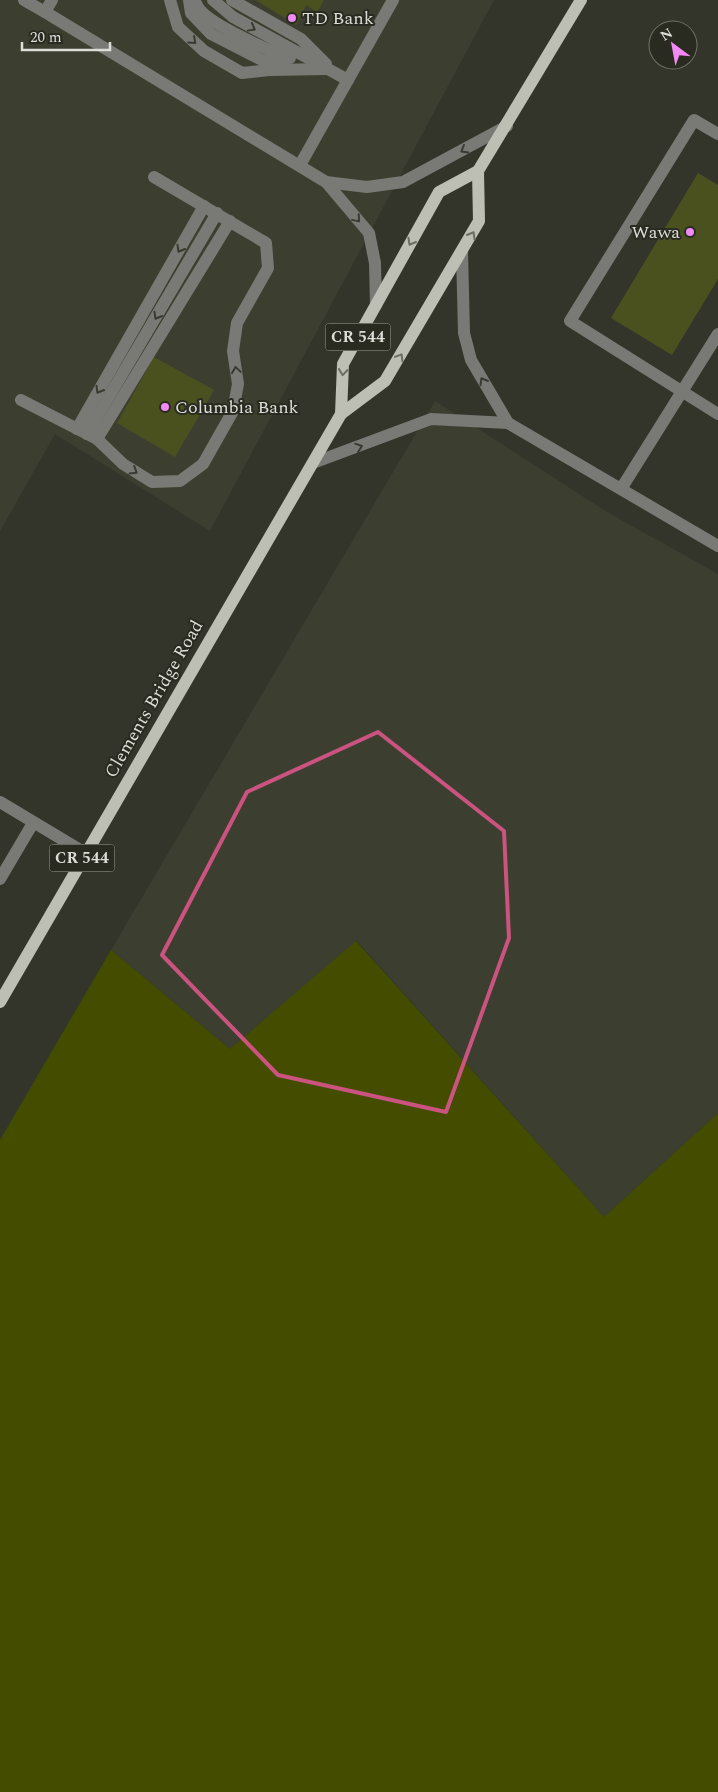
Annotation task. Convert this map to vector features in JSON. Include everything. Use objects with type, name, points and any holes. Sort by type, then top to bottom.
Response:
[{"type":"main road","name":"Clements Bridge Road","points":[[341,414],[344,364],[439,192],[478,170],[507,126],[582,0]]},
{"type":"main road","name":"Clements Bridge Road","points":[[0,1002],[84,853],[341,414],[385,381],[480,221],[478,170]]},
{"type":"lane","points":[[24,0],[326,182],[369,233],[375,264],[376,305]]},
{"type":"lane","points":[[45,12],[52,0]]},
{"type":"lane","points":[[170,0],[178,28],[204,51],[242,73],[269,70],[326,69]]},
{"type":"lane","points":[[189,0],[190,13],[211,34],[241,51],[262,60],[326,69]]},
{"type":"lane","points":[[194,0],[200,11],[275,54],[326,69]]},
{"type":"lane","points":[[213,0],[233,17],[348,80]]},
{"type":"lane","points":[[232,0],[301,39],[322,60],[348,80]]},
{"type":"lane","points":[[300,166],[393,0]]},
{"type":"lane","points":[[718,134],[694,120],[570,321],[718,414]]},
{"type":"lane","points":[[326,182],[368,187],[403,182],[507,126]]},
{"type":"lane","points":[[21,400],[87,434],[124,464],[152,482],[180,481],[204,464],[233,411],[238,384],[233,351],[237,323],[268,268],[266,243],[154,177]]},
{"type":"lane","points":[[87,434],[204,206]]},
{"type":"lane","points":[[87,434],[217,213]]},
{"type":"lane","points":[[87,434],[230,221]]},
{"type":"lane","points":[[462,252],[464,333],[471,360],[508,423]]},
{"type":"lane","points":[[621,489],[718,334]]},
{"type":"lane","points":[[313,463],[431,419],[508,423],[718,546]]},
{"type":"lane","points":[[0,802],[84,853]]},
{"type":"lane","points":[[0,879],[33,822]]},
{"type":"highlighted area","points":[[378,732],[504,831],[509,938],[446,1112],[278,1075],[162,955],[247,792]]},
{"type":"shaded area","points":[[0,0],[494,0],[210,531],[55,434],[0,531]]},
{"type":"shaded area","points":[[435,401],[607,512],[718,574],[718,1113],[604,1217],[357,941],[230,1049],[111,950]]},
{"type":"green space","points":[[356,941],[604,1217],[718,1113],[718,1792],[0,1792],[0,1140],[111,950],[230,1049]]},
{"type":"building","name":"TD Bank","points":[[256,0],[324,0],[317,12],[306,5],[296,25]]},
{"type":"building","name":"Wawa","points":[[698,173],[718,185],[718,279],[672,355],[611,318]]},
{"type":"building","name":"Columbia Bank","points":[[154,357],[214,390],[175,457],[117,423]]},
{"type":"place","name":"TD Bank","points":[[292,18]]},
{"type":"place","name":"Wawa","points":[[690,232]]},
{"type":"place","name":"Columbia Bank","points":[[165,407]]}]
